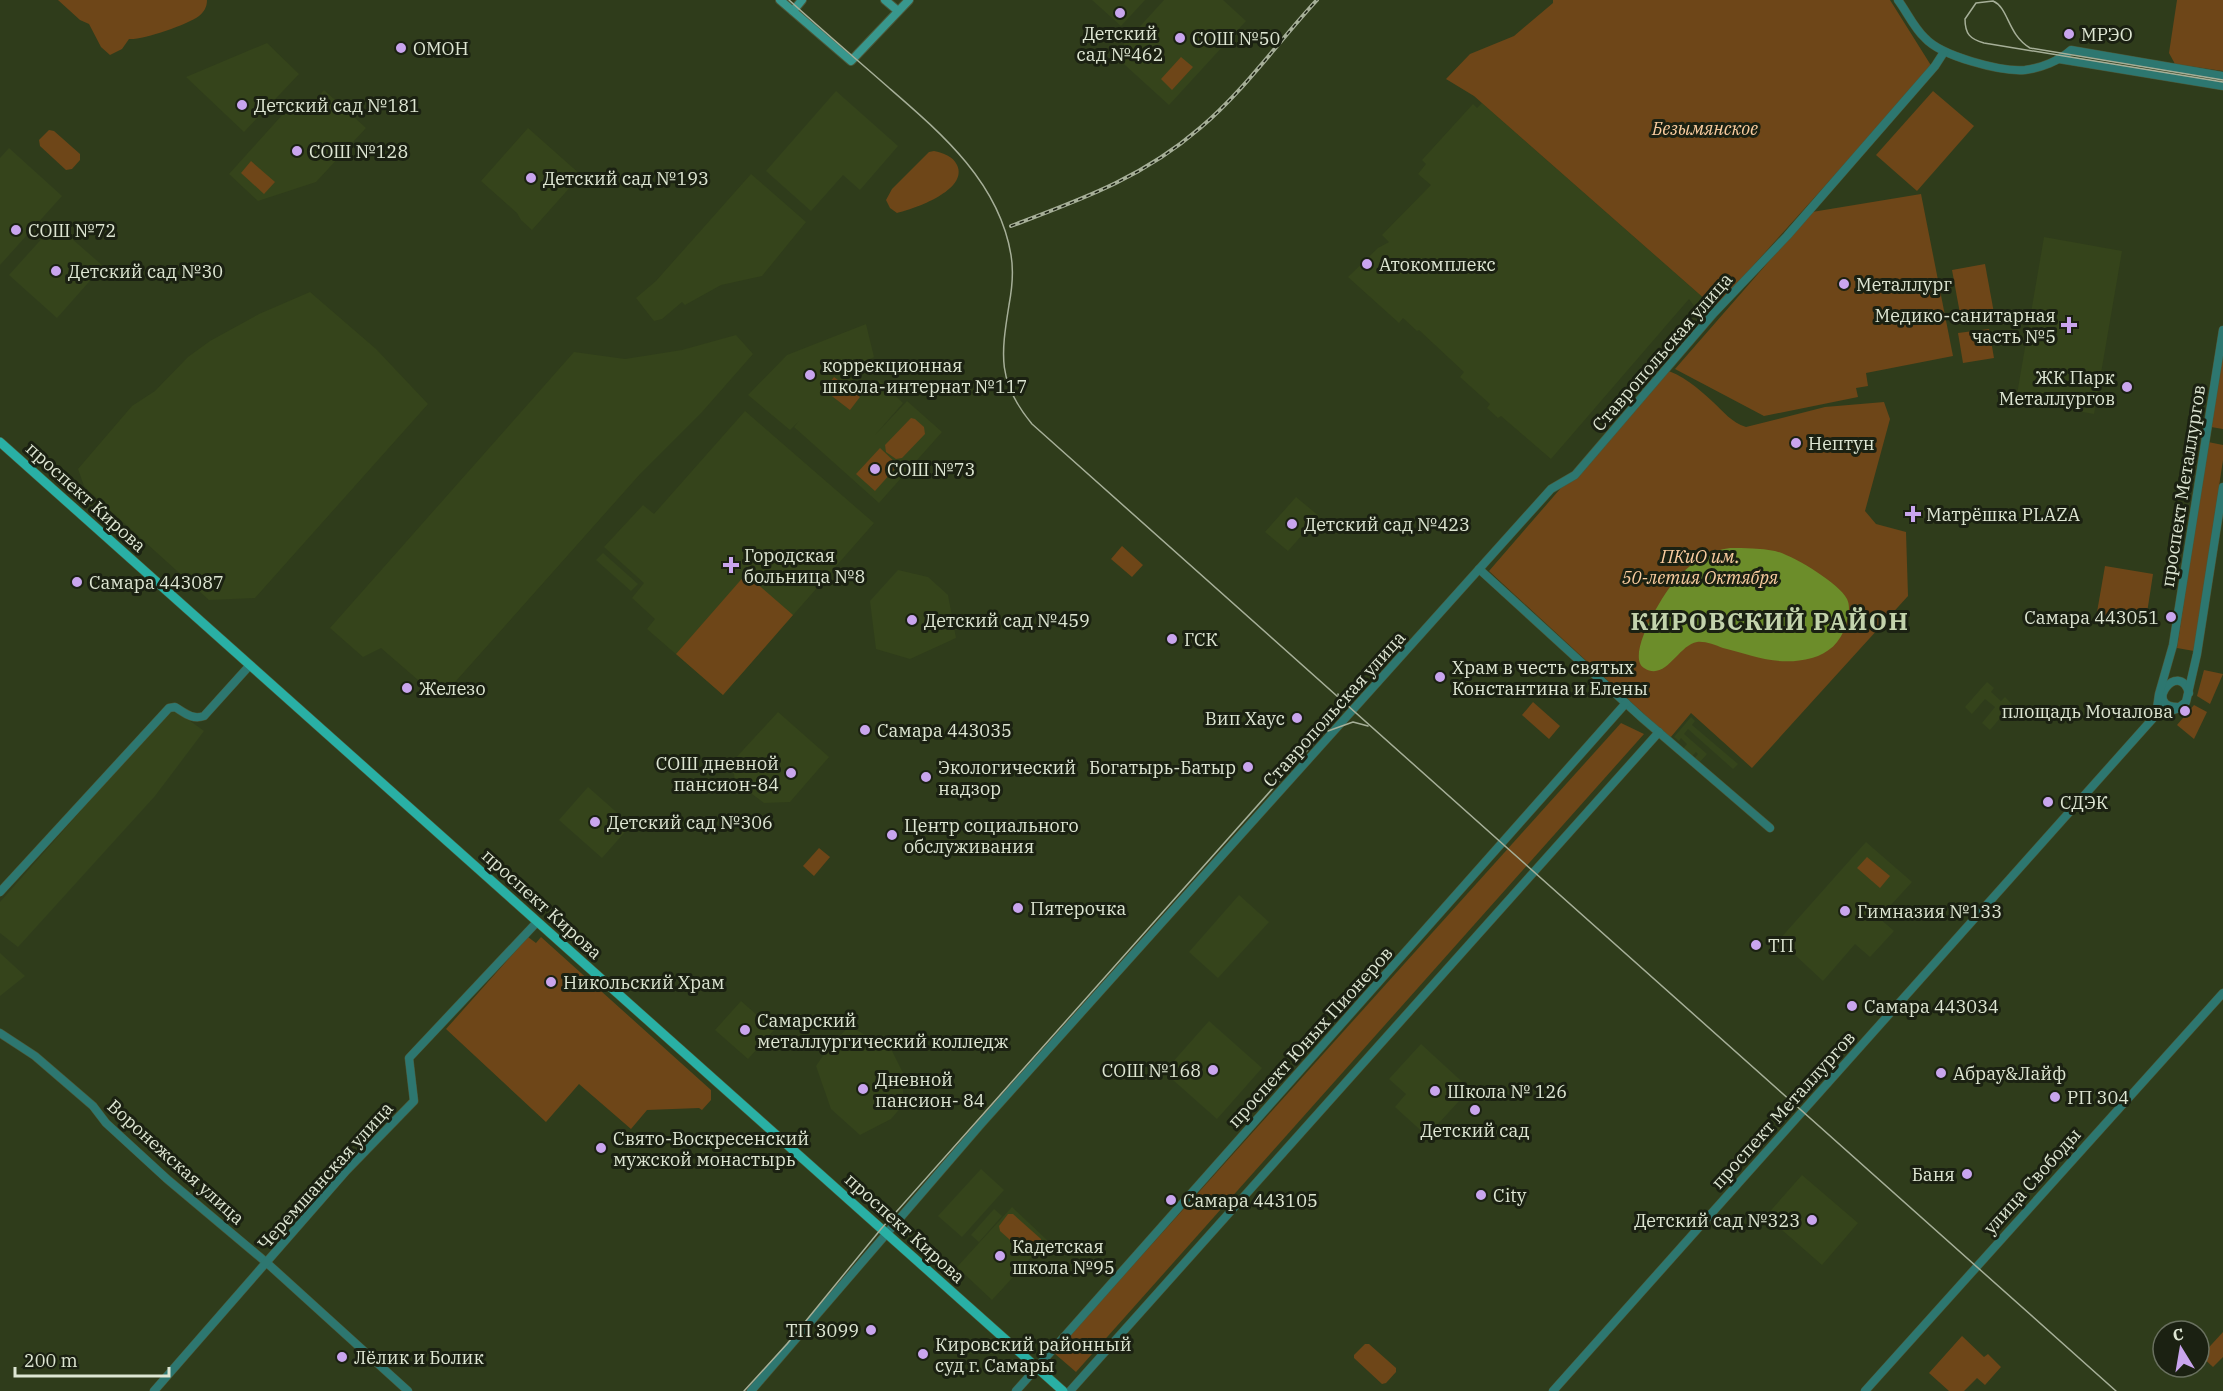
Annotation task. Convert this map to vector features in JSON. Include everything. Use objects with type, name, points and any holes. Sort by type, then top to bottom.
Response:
[{"type":"main road","points":[[780,0],[851,61],[909,0]]},
{"type":"main road","points":[[793,11],[802,0]]},
{"type":"main road","points":[[885,0],[898,11]]},
{"type":"main road","name":"проспект Кирова","points":[[0,442],[1063,1391]]},
{"type":"street","points":[[1898,0],[1925,39],[1944,52],[1955,57],[2001,68],[2023,70],[2036,68],[2059,59],[2071,50],[2223,76]]},
{"type":"street","name":"Ставропольская улица","points":[[751,1391],[981,1124],[1551,489],[1575,475],[1705,323],[1787,236],[1881,129],[1935,66],[1944,52]]},
{"type":"street","points":[[2059,59],[2223,86]]},
{"type":"street","name":"проспект Металлургов","points":[[1553,1391],[2156,715],[2173,649],[2223,330]]},
{"type":"street","points":[[2189,696],[2187,688],[2182,683],[2173,682],[2163,688],[2167,704],[2174,708],[2182,706],[2189,696],[2223,487]]},
{"type":"street","points":[[1479,569],[1626,704],[1770,828]]},
{"type":"street","points":[[0,892],[169,708],[175,707],[191,717],[204,716],[250,665]]},
{"type":"street","name":"проспект Юных Пионеров","points":[[1016,1391],[1626,704]]},
{"type":"street","name":"проспект Металлургов","points":[[2156,715],[2182,706]]},
{"type":"street","points":[[1070,1391],[1659,732]]},
{"type":"street","name":"Черемшанская улица","points":[[154,1391],[346,1171],[414,1101],[410,1058],[537,922]]},
{"type":"street","name":"улица Свободы","points":[[1865,1391],[2223,993]]},
{"type":"street","name":"Воронежская улица","points":[[0,1033],[34,1056],[93,1106],[106,1123],[167,1179],[267,1263],[408,1391]]},
{"type":"shaded area","name":"Детский сад №462","points":[[1092,0],[1145,0],[1121,26]]},
{"type":"shaded area","name":"СОШ №50","points":[[1164,0],[1223,0],[1246,21],[1169,105],[1114,55]]},
{"type":"shaded area","name":"Детский сад №181","points":[[267,43],[299,74],[244,132],[186,77]]},
{"type":"shaded area","name":"СОШ №128","points":[[324,90],[366,128],[316,182],[258,201],[229,174],[293,103],[303,112]]},
{"type":"shaded area","points":[[836,91],[898,146],[860,190],[843,175],[811,211],[766,171]]},
{"type":"shaded area","points":[[1482,103],[1715,308],[1704,320],[1689,299],[1551,459],[1501,416],[1498,418],[1487,408],[1490,404],[1460,377],[1464,372],[1419,330],[1417,331],[1403,318],[1399,323],[1348,277],[1378,248],[1389,242],[1382,235],[1431,185],[1418,174],[1426,164],[1422,160],[1473,104],[1477,108]]},
{"type":"shaded area","name":"Детский сад №193","points":[[528,128],[581,175],[532,230],[517,213],[481,181]]},
{"type":"shaded area","name":"СОШ №72","points":[[9,148],[62,196],[0,265],[0,158]]},
{"type":"shaded area","points":[[751,174],[806,222],[762,276],[721,285],[685,305],[682,302],[662,319],[654,321],[636,298],[656,281]]},
{"type":"shaded area","name":"Детский сад №30","points":[[55,224],[103,266],[57,318],[9,275]]},
{"type":"shaded area","name":"Медико-санитарная часть №5","points":[[2044,237],[2122,251],[2094,414],[2016,400]]},
{"type":"shaded area","points":[[310,292],[376,349],[428,404],[255,598],[209,600],[84,486],[78,469],[132,406],[155,391],[188,357],[210,341],[259,314]]},
{"type":"shaded area","points":[[866,324],[874,357],[850,369],[856,389],[865,394],[879,380],[903,403],[875,435],[907,401],[942,432],[879,503],[794,427],[799,421],[790,430],[748,395],[787,355]]},
{"type":"shaded area","points":[[736,335],[753,354],[702,412],[640,474],[440,699],[381,648],[363,657],[330,628],[574,352],[625,359],[682,350]]},
{"type":"shaded area","name":"Городская больница №8","points":[[745,411],[874,523],[723,695],[647,629],[655,619],[632,598],[644,583],[604,547],[643,505],[654,514]]},
{"type":"shaded area","name":"Детский сад №423","points":[[1296,497],[1319,516],[1288,551],[1265,532]]},
{"type":"shaded area","points":[[1730,548],[1775,551],[1814,570],[1835,585],[1847,599],[1849,609],[1844,631],[1837,642],[1829,650],[1812,658],[1778,661],[1697,642],[1684,649],[1659,670],[1652,671],[1644,668],[1639,661],[1639,650],[1643,637],[1657,607],[1673,583],[1684,571],[1702,558],[1716,551]]},
{"type":"shaded area","points":[[603,553],[638,584],[631,591],[596,560]]},
{"type":"shaded area","name":"Детский сад №459","points":[[898,570],[928,577],[948,595],[956,638],[910,659],[876,649],[870,601]]},
{"type":"shaded area","points":[[1987,682],[1994,688],[1991,692],[2001,701],[2005,697],[2012,704],[1990,730],[1982,723],[1995,707],[1985,699],[1972,714],[1965,707]]},
{"type":"shaded area","points":[[170,710],[175,710],[204,731],[155,796],[18,947],[0,933],[0,902]]},
{"type":"shaded area","points":[[778,712],[829,757],[790,802],[764,803],[735,781],[732,762]]},
{"type":"shaded area","points":[[1691,717],[1695,721],[1692,725],[1738,764],[1733,769],[1688,729],[1684,734],[1707,754],[1699,763],[1694,759],[1698,754],[1696,752],[1691,757],[1683,749],[1687,744],[1681,738],[1679,741],[1674,737]]},
{"type":"shaded area","name":"Детский сад №306","points":[[588,787],[631,825],[602,858],[559,820]]},
{"type":"shaded area","name":"Гимназия №133","points":[[1866,842],[1912,882],[1879,918],[1894,931],[1870,957],[1855,944],[1823,981],[1779,940]]},
{"type":"shaded area","points":[[1239,895],[1269,922],[1218,978],[1189,952]]},
{"type":"shaded area","points":[[0,953],[25,976],[0,996]]},
{"type":"shaded area","name":"Самарский металлургический колледж","points":[[741,1001],[774,1030],[748,1059],[715,1030]]},
{"type":"shaded area","name":"СОШ №168","points":[[1209,1021],[1262,1068],[1217,1119],[1164,1072]]},
{"type":"shaded area","name":"Дневной пансион- 84","points":[[850,1026],[892,1051],[903,1073],[903,1105],[891,1119],[860,1135],[831,1109],[816,1066],[831,1044]]},
{"type":"shaded area","name":"Школа № 126","points":[[1421,1044],[1470,1089],[1427,1136],[1395,1107],[1406,1094],[1389,1079]]},
{"type":"shaded area","points":[[981,1169],[1004,1190],[962,1237],[938,1216]]},
{"type":"shaded area","name":"Детский сад №323","points":[[1802,1175],[1858,1223],[1822,1265],[1766,1216]]},
{"type":"shaded area","name":"Кадетская школа №95","points":[[1012,1207],[1047,1240],[992,1300],[957,1267]]},
{"type":"shaded area","points":[[994,1209],[1002,1216],[979,1242],[971,1235]]},
{"type":"green space","points":[[58,0],[207,0],[204,11],[193,20],[154,35],[129,39],[122,49],[110,55],[101,47],[89,24],[80,20]]},
{"type":"green space","name":"Безымянское","points":[[1553,0],[1890,0],[1932,67],[1715,308],[1474,96],[1446,79],[1470,54],[1514,36],[1553,3]]},
{"type":"green space","points":[[2177,0],[2223,0],[2223,71],[2175,64],[2169,53]]},
{"type":"green space","points":[[1181,57],[1193,67],[1172,90],[1161,79]]},
{"type":"green space","points":[[1933,91],[1974,126],[1917,191],[1876,155]]},
{"type":"green space","points":[[49,130],[54,131],[80,154],[80,160],[72,169],[66,170],[40,146],[39,140]]},
{"type":"green space","points":[[934,151],[953,159],[959,174],[955,182],[948,190],[927,203],[897,213],[890,208],[886,200],[892,189],[929,152]]},
{"type":"green space","points":[[251,161],[275,182],[264,194],[241,173]]},
{"type":"green space","name":"Металлург","points":[[1921,194],[1953,356],[1866,373],[1868,386],[1856,388],[1858,397],[1764,416],[1675,369],[1812,212]]},
{"type":"green space","points":[[1985,264],[1994,313],[1961,319],[1952,270]]},
{"type":"green space","points":[[1989,329],[1994,358],[1963,363],[1958,333]]},
{"type":"green space","points":[[2223,354],[2223,429],[2211,427]]},
{"type":"green space","name":"ПКиО им. 50-летия Октября","points":[[1662,369],[1689,382],[1732,420],[1746,427],[1825,407],[1884,402],[1890,419],[1865,511],[1876,524],[1906,532],[1908,596],[1752,768],[1691,713],[1670,738],[1489,571]]},
{"type":"green space","points":[[834,377],[860,397],[850,410],[824,390]]},
{"type":"green space","points":[[911,418],[924,427],[925,434],[902,458],[896,459],[886,452],[885,445]]},
{"type":"green space","points":[[2208,442],[2223,445],[2223,460],[2194,651],[2177,648]]},
{"type":"green space","points":[[880,448],[898,465],[875,491],[856,474]]},
{"type":"green space","points":[[1122,546],[1143,565],[1132,577],[1111,559]]},
{"type":"green space","points":[[2105,566],[2153,574],[2145,626],[2096,618]]},
{"type":"green space","points":[[746,574],[793,615],[723,695],[676,654]]},
{"type":"green space","points":[[2204,670],[2223,674],[2210,704],[2197,696]]},
{"type":"green space","points":[[1533,702],[1560,726],[1549,739],[1522,715]]},
{"type":"green space","points":[[2194,705],[2207,712],[2194,739],[2177,725]]},
{"type":"green space","points":[[1621,723],[1644,734],[1076,1372],[1054,1353]]},
{"type":"green space","points":[[819,848],[830,857],[814,876],[803,866]]},
{"type":"green space","points":[[1867,857],[1890,876],[1880,888],[1857,868]]},
{"type":"green space","points":[[528,937],[536,943],[541,937],[711,1090],[711,1100],[702,1110],[699,1108],[647,1110],[631,1129],[579,1084],[546,1122],[446,1029]]},
{"type":"green space","points":[[1008,1214],[1013,1214],[1041,1239],[1041,1245],[1032,1254],[1026,1254],[1000,1231],[999,1226]]},
{"type":"green space","points":[[2223,1332],[2223,1357],[2213,1367],[2211,1365],[2211,1345]]},
{"type":"green space","points":[[1962,1336],[1984,1357],[1988,1354],[2001,1367],[1985,1385],[1977,1378],[1964,1391],[1949,1391],[1929,1373]]},
{"type":"green space","points":[[1365,1344],[1369,1344],[1396,1368],[1396,1372],[1386,1383],[1382,1384],[1354,1358],[1354,1355]]},
{"type":"tram line","points":[[789,0],[928,122],[965,161],[994,204],[1004,229],[1012,268],[1012,287],[1004,339],[1004,368],[1013,395],[1032,424],[2116,1391]]},
{"type":"tram line","points":[[2223,80],[2030,48],[2017,36],[2002,9],[1993,1],[1976,3],[1965,19],[1969,35],[1984,43],[2223,82]]},
{"type":"tram line","points":[[744,1391],[787,1344],[881,1229],[1338,717],[1341,706],[1338,694]]},
{"type":"tram line","points":[[1328,731],[1353,722],[1368,726]]},
{"type":"railway","points":[[1011,226],[1110,186],[1156,161],[1178,145],[1216,114],[1317,0]]},
{"type":"place","name":"Детский сад №462","points":[[1120,13]]},
{"type":"place","name":"МРЭО","points":[[2069,34]]},
{"type":"place","name":"СОШ №50","points":[[1180,38]]},
{"type":"place","name":"ОМОН","points":[[401,48]]},
{"type":"place","name":"Детский сад №181","points":[[242,105]]},
{"type":"place","name":"СОШ №128","points":[[297,151]]},
{"type":"place","name":"Детский сад №193","points":[[531,178]]},
{"type":"place","name":"СОШ №72","points":[[16,230]]},
{"type":"place","name":"Атокомплекс","points":[[1367,264]]},
{"type":"place","name":"Детский сад №30","points":[[56,271]]},
{"type":"place","name":"Металлург","points":[[1844,284]]},
{"type":"place","name":"Медико-санитарная часть №5","points":[[2069,325]]},
{"type":"place","name":"коррекционная школа-интернат №117","points":[[810,375]]},
{"type":"place","name":"ЖК Парк Металлургов","points":[[2127,387]]},
{"type":"place","name":"Нептун","points":[[1796,443]]},
{"type":"place","name":"СОШ №73","points":[[875,469]]},
{"type":"place","name":"Матрёшка PLAZA","points":[[1913,514]]},
{"type":"place","name":"Детский сад №423","points":[[1292,524]]},
{"type":"place","name":"Городская больница №8","points":[[731,565]]},
{"type":"place","name":"Самара 443087","points":[[77,582]]},
{"type":"place","name":"Самара 443051","points":[[2171,617]]},
{"type":"place","name":"Детский сад №459","points":[[912,620]]},
{"type":"place","name":"ГСК","points":[[1172,639]]},
{"type":"place","name":"Храм в честь святых Константина и Елены","points":[[1440,677]]},
{"type":"place","name":"Железо","points":[[407,688]]},
{"type":"place","name":"площадь Мочалова","points":[[2185,711]]},
{"type":"place","name":"Вип Хаус","points":[[1297,718]]},
{"type":"place","name":"Самара 443035","points":[[865,730]]},
{"type":"place","name":"Богатырь-Батыр","points":[[1248,767]]},
{"type":"place","name":"СОШ дневной пансион-84","points":[[791,773]]},
{"type":"place","name":"Экологический надзор","points":[[926,777]]},
{"type":"place","name":"СДЭК","points":[[2048,802]]},
{"type":"place","name":"Детский сад №306","points":[[595,822]]},
{"type":"place","name":"Центр социального обслуживания","points":[[892,835]]},
{"type":"place","name":"Пятерочка","points":[[1018,908]]},
{"type":"place","name":"Гимназия №133","points":[[1845,911]]},
{"type":"place","name":"ТП","points":[[1756,945]]},
{"type":"place","name":"Никольский Храм","points":[[551,982]]},
{"type":"place","name":"Самара 443034","points":[[1852,1006]]},
{"type":"place","name":"Самарский металлургический колледж","points":[[745,1030]]},
{"type":"place","name":"СОШ №168","points":[[1213,1070]]},
{"type":"place","name":"Абрау&Лайф","points":[[1941,1073]]},
{"type":"place","name":"Дневной пансион- 84","points":[[863,1089]]},
{"type":"place","name":"Школа № 126","points":[[1435,1091]]},
{"type":"place","name":"РП 304","points":[[2055,1097]]},
{"type":"place","name":"Детский сад","points":[[1475,1110]]},
{"type":"place","name":"Свято-Воскресенский мужской монастырь","points":[[601,1148]]},
{"type":"place","name":"Баня","points":[[1967,1174]]},
{"type":"place","name":"City","points":[[1481,1195]]},
{"type":"place","name":"Самара 443105","points":[[1171,1200]]},
{"type":"place","name":"Детский сад №323","points":[[1812,1220]]},
{"type":"place","name":"Кадетская школа №95","points":[[1000,1256]]},
{"type":"place","name":"ТП 3099","points":[[871,1330]]},
{"type":"place","name":"Кировский районный суд г. Самары","points":[[923,1354]]},
{"type":"place","name":"Лёлик и Болик","points":[[342,1357]]},
{"type":"district","name":"КИРОВСКИЙ РАЙОН","points":[[1770,621]]}]
